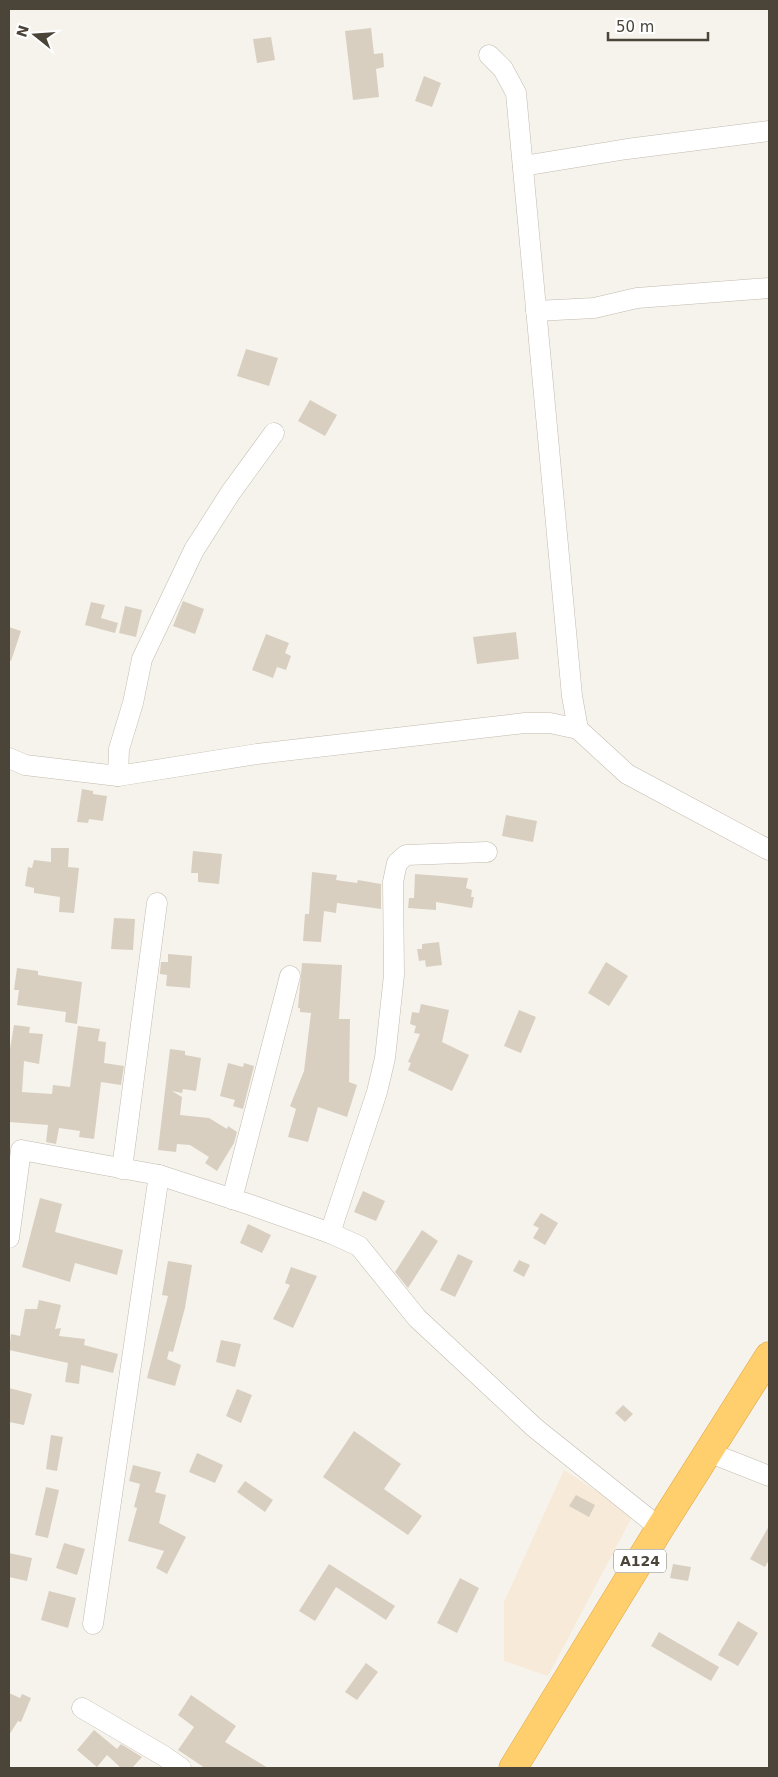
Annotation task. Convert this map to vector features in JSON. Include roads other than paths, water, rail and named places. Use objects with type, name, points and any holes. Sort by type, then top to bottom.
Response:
[{"type":"highway","name":"A124","points":[[521,1766],[660,1528],[769,1356]]},
{"type":"street","points":[[489,55],[503,70],[516,93],[572,696],[578,729]]},
{"type":"street","points":[[523,166],[626,149],[769,131]]},
{"type":"street","points":[[536,311],[594,308],[637,298],[769,288]]},
{"type":"street","points":[[118,776],[119,749],[133,703],[142,659],[194,550],[231,492],[274,432]]},
{"type":"street","points":[[9,758],[25,765],[118,776],[257,754],[525,724],[550,723],[578,729],[627,774],[769,850]]},
{"type":"street","points":[[330,1232],[377,1092],[385,1058],[394,975],[393,882],[397,863],[406,855],[487,852]]},
{"type":"street","points":[[122,1169],[157,903]]},
{"type":"street","points":[[232,1199],[290,976]]},
{"type":"street","points":[[9,1238],[15,1148],[159,1175],[330,1232],[359,1246],[417,1318],[528,1422],[660,1528]]},
{"type":"street","points":[[94,1624],[159,1175]]},
{"type":"street","points":[[708,1452],[769,1476]]},
{"type":"street","points":[[82,1708],[158,1762],[182,1768]]}]
